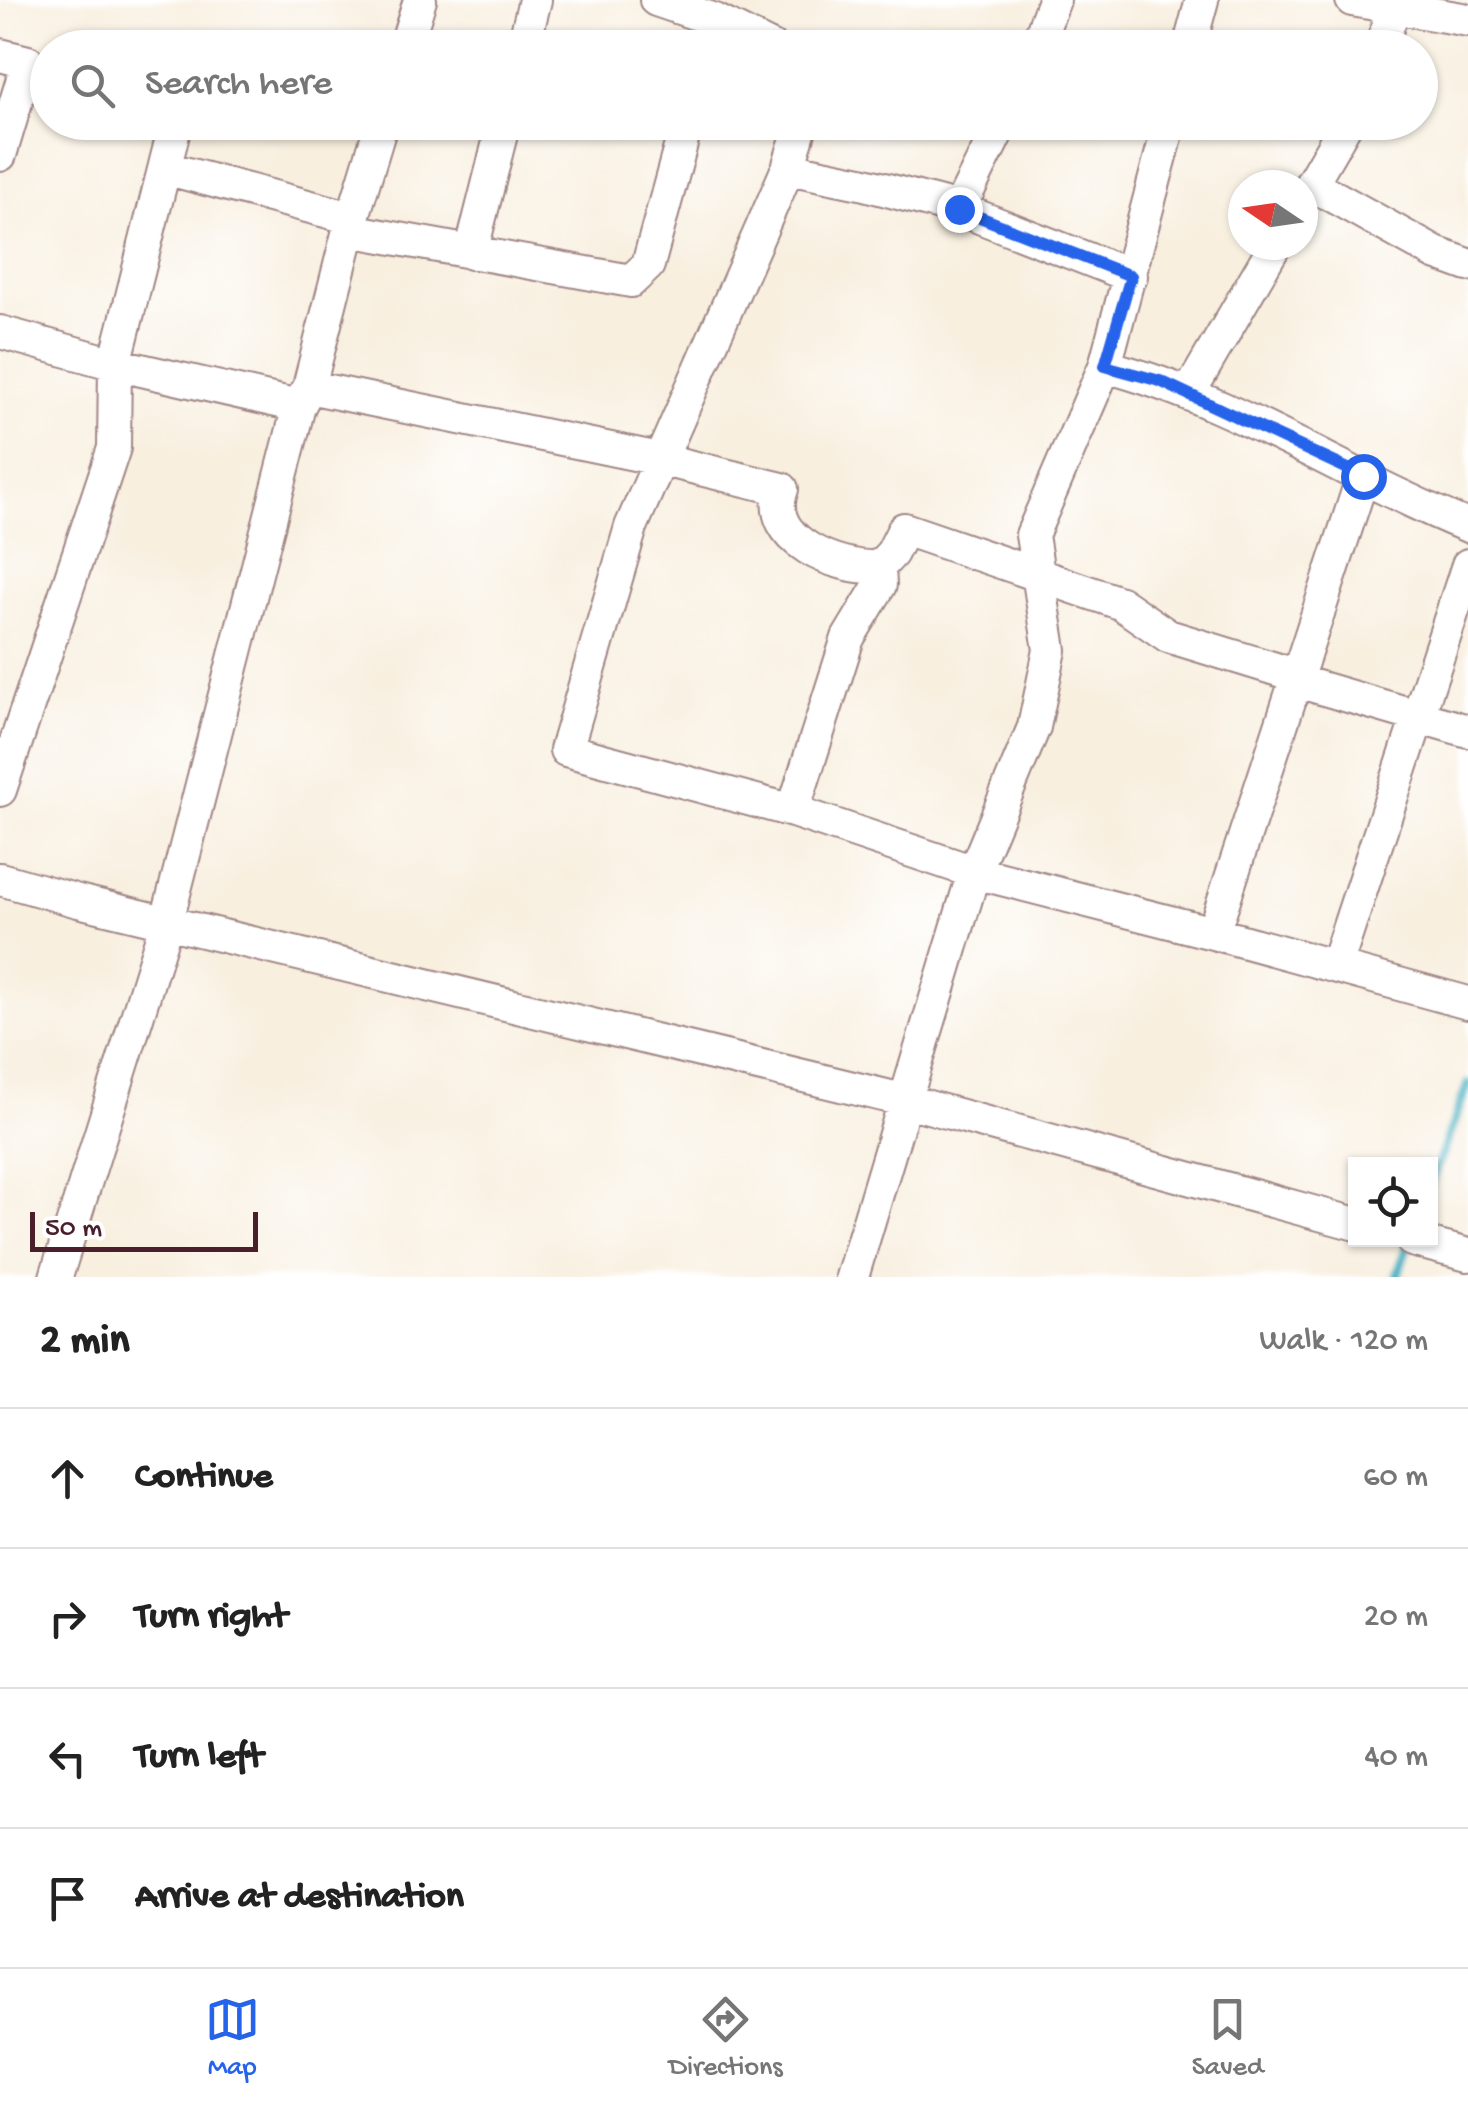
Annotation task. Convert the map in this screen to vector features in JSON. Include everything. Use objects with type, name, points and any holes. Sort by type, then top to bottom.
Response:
[{"type":"street","points":[[411,30],[420,0]]},
{"type":"street","points":[[528,30],[535,0]]},
{"type":"street","points":[[656,0],[705,30]]},
{"type":"street","points":[[1043,30],[1054,0]]},
{"type":"street","points":[[1194,30],[1202,0]]},
{"type":"street","points":[[1352,0],[1396,4],[1468,20]]},
{"type":"street","points":[[1388,30],[1396,4]]},
{"type":"street","points":[[0,55],[28,62],[0,155]]},
{"type":"street","points":[[0,790],[114,448],[115,364],[172,140]]},
{"type":"street","points":[[56,1277],[168,922],[304,397],[377,140]]},
{"type":"street","points":[[470,252],[499,140]]},
{"type":"street","points":[[165,168],[351,224],[470,252],[630,282],[648,265],[682,140]]},
{"type":"street","points":[[797,140],[788,168],[631,527],[566,750],[793,811],[974,872],[1468,1003]]},
{"type":"street","points":[[959,209],[993,140]]},
{"type":"street","points":[[852,1277],[974,872],[1034,727],[1050,650],[1032,535],[1105,366],[1165,140]]},
{"type":"street","points":[[1318,172],[1337,140]]},
{"type":"street","points":[[788,168],[959,209],[1131,276]]},
{"type":"street","points":[[1318,196],[1468,266]]},
{"type":"street","points":[[1189,394],[1266,260]]},
{"type":"street","points":[[0,332],[115,364],[659,459],[782,488],[776,502],[786,530],[811,550],[840,563],[878,567],[892,554],[904,529],[1120,603],[1168,636],[1468,731]]},
{"type":"street","points":[[1105,366],[1160,381],[1468,526]]},
{"type":"street","points":[[1214,933],[1363,476]]},
{"type":"street","points":[[1336,966],[1468,565]]},
{"type":"street","points":[[793,811],[848,638],[880,584],[878,567]]},
{"type":"street","points":[[0,880],[903,1100],[1348,1222]]},
{"type":"street","points":[[1438,1247],[1468,1255]]},
{"type":"waterway","points":[[1438,1164],[1468,1084]]},
{"type":"waterway","points":[[1397,1277],[1407,1247]]},
{"type":"route","points":[[959,209],[1131,276],[1105,366],[1160,381],[1363,476]]}]
